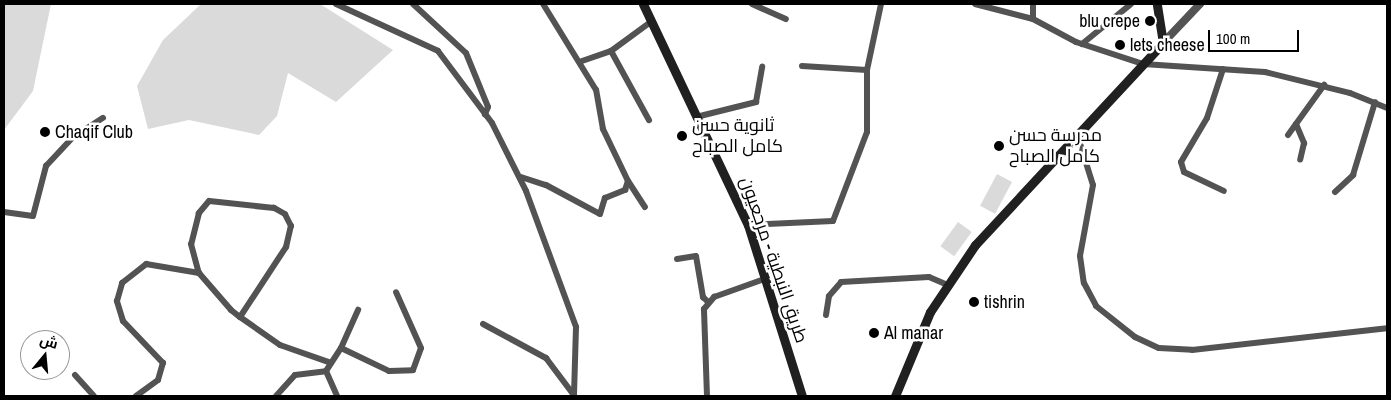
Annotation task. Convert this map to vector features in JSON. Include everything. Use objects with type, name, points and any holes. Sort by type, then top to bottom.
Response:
[{"type":"main road","name":"طريق النبطية - مرجعيون","points":[[643,4],[700,116],[748,225],[767,278],[802,396]]},
{"type":"main road","points":[[894,396],[922,326],[948,285],[1000,215],[1163,44],[1156,4]]},
{"type":"street","points":[[336,4],[438,51],[486,114],[521,178],[576,327],[574,396]]},
{"type":"street","points":[[413,4],[466,53],[488,107],[486,114]]},
{"type":"street","points":[[543,4],[572,54],[582,61],[596,90],[606,138],[628,181],[645,208]]},
{"type":"street","points":[[752,4],[786,18]]},
{"type":"street","points":[[748,225],[833,221],[867,132],[867,70],[881,4]]},
{"type":"street","points":[[975,4],[1033,19],[1082,44],[1143,64],[1265,72],[1324,85],[1375,102],[1387,108]]},
{"type":"street","points":[[1033,4],[1033,19]]},
{"type":"street","points":[[1082,44],[1131,4]]},
{"type":"street","points":[[1163,44],[1200,4]]},
{"type":"street","points":[[582,61],[612,50],[652,22]]},
{"type":"street","points":[[612,50],[649,120]]},
{"type":"street","points":[[802,66],[867,70]]},
{"type":"street","points":[[700,116],[756,102],[762,67]]},
{"type":"street","points":[[1223,69],[1207,118],[1180,162],[1184,172],[1224,191]]},
{"type":"street","points":[[1288,135],[1324,85]]},
{"type":"street","points":[[1336,192],[1353,175],[1375,102]]},
{"type":"street","points":[[4,212],[33,216],[46,166],[72,138],[103,118]]},
{"type":"street","points":[[1296,124],[1304,144],[1300,160]]},
{"type":"street","points":[[1076,134],[1092,185],[1080,256],[1084,283],[1096,306],[1135,337],[1159,348],[1192,350],[1387,328]]},
{"type":"street","points":[[521,178],[546,185],[600,214],[605,198],[626,190],[628,181]]},
{"type":"street","points":[[240,317],[286,247],[291,226],[285,214],[274,208],[209,201],[200,213],[191,244],[199,273],[240,317],[280,345],[331,363]]},
{"type":"street","points":[[677,259],[696,256],[702,297],[708,302]]},
{"type":"street","points":[[136,396],[158,380],[163,363],[123,321],[116,301],[122,283],[146,264],[199,273]]},
{"type":"street","points":[[826,315],[829,296],[841,282],[929,277],[948,285]]},
{"type":"street","points":[[707,396],[703,317],[708,302],[767,278]]},
{"type":"street","points":[[341,348],[388,371],[413,370],[421,348],[396,292]]},
{"type":"street","points":[[326,371],[341,348],[358,310]]},
{"type":"street","points":[[482,324],[546,358],[574,396]]},
{"type":"street","points":[[276,396],[295,375],[326,371]]},
{"type":"street","points":[[326,371],[337,396]]},
{"type":"street","points":[[75,375],[94,396]]},
{"type":"shaded area","points":[[4,4],[51,4],[33,91],[4,130]]},
{"type":"shaded area","points":[[201,4],[320,4],[393,50],[336,102],[288,73],[277,116],[259,135],[189,120],[148,129],[137,86],[163,40]]},
{"type":"shaded area","points":[[997,174],[1012,182],[995,214],[980,206]]},
{"type":"shaded area","points":[[958,222],[972,232],[954,256],[940,246]]},
{"type":"place","name":"blu crepe","points":[[1150,21]]},
{"type":"place","name":"lets cheese","points":[[1120,45]]},
{"type":"place","name":"Chaqif Club","points":[[45,132]]},
{"type":"place","name":"ثانوية حسن كامل الصباح","points":[[682,136]]},
{"type":"place","name":"مدرسة حسن كامل الصباح","points":[[999,146]]},
{"type":"place","name":"tishrin","points":[[974,302]]},
{"type":"place","name":"Al manar","points":[[874,333]]}]
